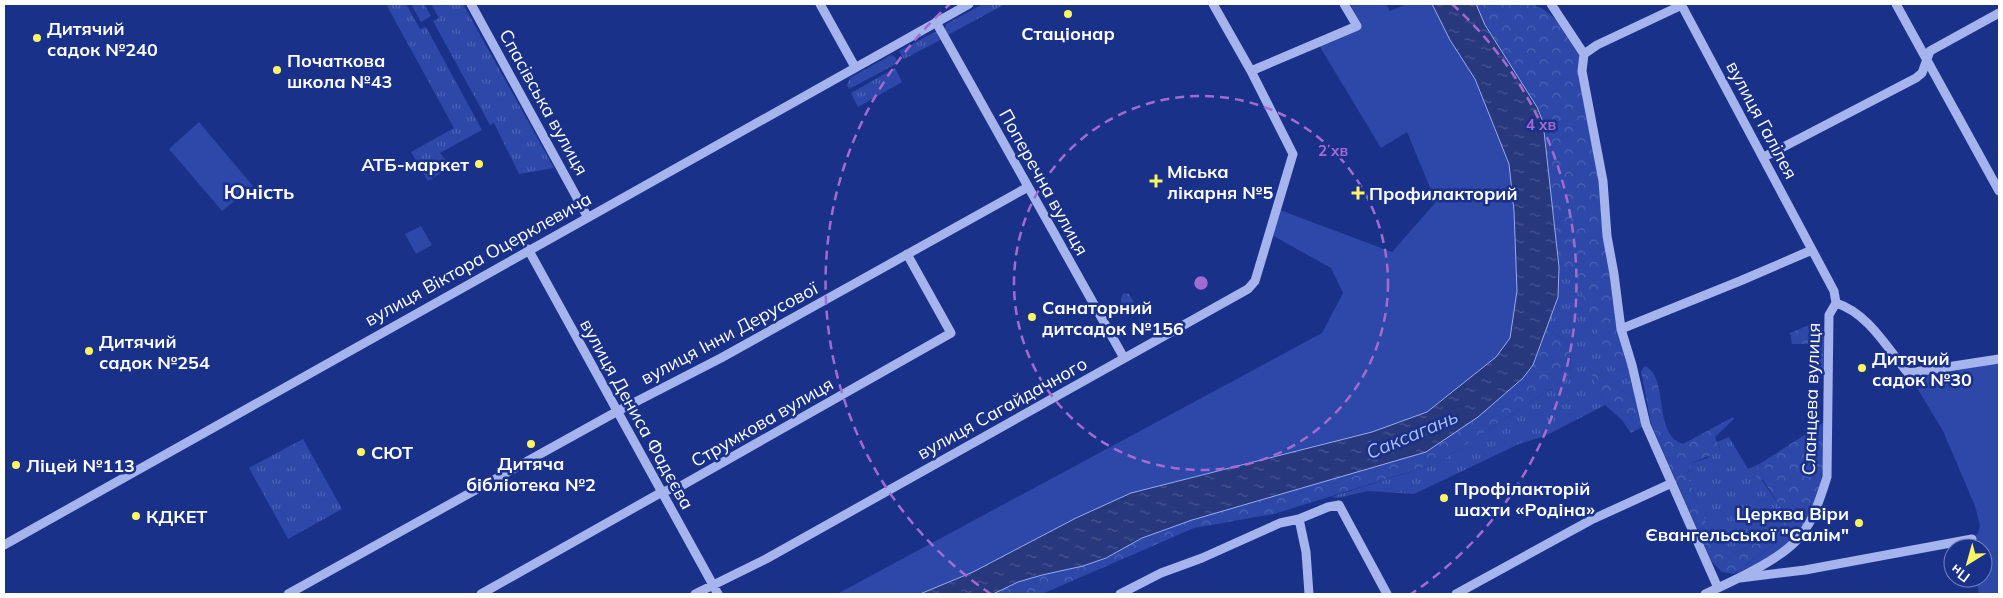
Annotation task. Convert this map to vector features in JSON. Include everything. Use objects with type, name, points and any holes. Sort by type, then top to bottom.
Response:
[{"type":"street","name":"Спасівська вулиця","points":[[471,4],[587,216]]},
{"type":"street","points":[[820,4],[855,67]]},
{"type":"street","name":"вулиця Віктора Оцерклевича","points":[[4,545],[528,249],[969,4]]},
{"type":"street","name":"вулиця Сагайдачного","points":[[695,594],[766,559],[1248,289],[1255,281],[1293,154],[1252,71],[1213,4]]},
{"type":"street","points":[[1252,71],[1357,26],[1344,4]]},
{"type":"street","points":[[1551,4],[1584,54],[1582,71],[1603,181],[1607,236],[1614,274],[1620,329],[1632,365],[1646,425],[1718,588]]},
{"type":"street","points":[[1896,4],[1999,191]]},
{"type":"street","name":"вулиця Галілея","points":[[1584,54],[1597,45],[1682,5],[1834,291],[1836,303]]},
{"type":"street","points":[[1764,157],[1916,78],[1926,66],[1926,58],[1930,51],[1999,13]]},
{"type":"street","name":"Поперечна вулиця","points":[[936,22],[1124,358]]},
{"type":"street","name":"вулиця Інни Дерусової","points":[[288,594],[616,412],[721,358],[1028,187]]},
{"type":"street","name":"вулиця Дениса Фадєєва","points":[[528,249],[616,412],[718,594]]},
{"type":"street","points":[[1620,329],[1812,250]]},
{"type":"street","name":"Струмкова вулиця","points":[[482,594],[662,492],[681,486],[951,333],[907,254]]},
{"type":"street","points":[[1836,303],[1848,307],[1864,320],[1908,374],[1999,359]]},
{"type":"street","name":"Сланцева вулиця","points":[[1705,594],[1738,578],[1794,543],[1820,501],[1827,477],[1829,315],[1836,303]]},
{"type":"street","points":[[1456,594],[1591,520],[1672,482]]},
{"type":"street","points":[[1120,594],[1161,573],[1202,558],[1280,523],[1299,519],[1328,507],[1339,505],[1387,594]]},
{"type":"street","points":[[1299,519],[1306,552],[1309,594]]},
{"type":"street","name":"Сланцева вулиця","points":[[1738,578],[1795,572],[1943,545]]},
{"type":"green space","points":[[1518,2],[1531,4],[1552,16],[1570,35],[1579,48],[1614,274],[1637,384],[1623,377],[1616,369],[1602,343],[1570,270],[1559,267],[1543,122],[1537,107],[1485,25],[1476,4]]},
{"type":"green space","points":[[386,4],[406,4],[420,29],[426,27],[482,130],[440,153],[451,167],[428,181],[411,152],[454,128]]},
{"type":"green space","points":[[411,4],[424,4],[431,16],[421,22]]},
{"type":"green space","points":[[431,4],[463,4],[554,168],[519,174],[494,123],[490,125],[433,21],[439,18]]},
{"type":"green space","points":[[983,4],[1005,4],[948,35],[945,29],[946,24]]},
{"type":"green space","points":[[1350,4],[1386,4],[1390,11],[1407,4],[1432,4],[1450,40],[1475,79],[1509,164],[1514,211],[1517,291],[1510,338],[1496,357],[1427,412],[1372,432],[1131,493],[1076,518],[973,572],[920,594],[837,594],[1322,333],[1343,293],[1331,268],[1270,234],[1277,209],[1392,252],[1436,202],[1407,132],[1381,148],[1317,42],[1361,24]]},
{"type":"green space","points":[[937,31],[942,39],[904,59],[899,51]]},
{"type":"green space","points":[[891,55],[895,57],[898,63],[849,89],[847,85],[850,78]]},
{"type":"green space","points":[[895,68],[902,82],[858,107],[851,93]]},
{"type":"green space","points":[[199,122],[253,186],[222,211],[169,149]]},
{"type":"green space","points":[[421,226],[432,245],[416,254],[405,234]]},
{"type":"green space","points":[[1559,267],[1570,270],[1579,284],[1597,327],[1637,384],[1641,403],[1590,370],[1605,405],[1545,436],[1519,444],[1414,494],[1368,491],[1338,498],[1331,497],[1438,463],[1558,384],[1571,373],[1570,344],[1546,328],[1558,297]]},
{"type":"green space","points":[[1124,293],[1129,294],[1136,306],[1128,314],[1124,314],[1121,306],[1121,297]]},
{"type":"green space","points":[[1818,321],[1827,338],[1827,376],[1818,376],[1815,344],[1792,344],[1790,333]]},
{"type":"green space","points":[[1546,328],[1570,344],[1571,373],[1558,384],[1438,463],[1274,514],[1194,528],[1042,594],[993,594],[1018,582],[1083,566],[1106,558],[1142,538],[1192,520],[1533,364]]},
{"type":"green space","points":[[1999,359],[1999,594],[1979,594],[1978,588],[1993,588],[1993,538],[1973,538],[1978,533],[1980,526],[1975,506],[1943,431],[1908,373]]},
{"type":"green space","points":[[1645,366],[1653,372],[1657,382],[1668,429],[1673,438],[1683,444],[1733,417],[1734,419],[1715,437],[1720,449],[1718,452],[1692,463],[1687,475],[1710,530],[1725,547],[1735,553],[1767,539],[1776,539],[1777,542],[1734,574],[1722,572],[1712,562],[1651,424],[1641,371]]},
{"type":"green space","points":[[1589,369],[1641,403],[1646,425],[1631,433],[1622,420],[1605,405]]},
{"type":"green space","points":[[1826,421],[1822,470],[1816,500],[1802,529],[1791,542],[1787,541],[1783,530],[1782,509],[1763,480],[1756,479],[1756,472],[1761,463]]},
{"type":"green space","points":[[1729,437],[1748,469],[1761,463],[1756,472],[1782,509],[1783,530],[1791,542],[1757,564],[1734,574],[1777,542],[1767,539],[1735,553],[1725,547],[1710,530],[1687,475],[1692,463],[1707,458],[1720,448],[1717,442]]},
{"type":"green space","points":[[303,439],[342,509],[288,539],[249,468]]},
{"type":"water","name":"Саксагань","points":[[1432,4],[1476,4],[1485,25],[1537,107],[1543,122],[1559,267],[1558,297],[1533,365],[1523,378],[1478,417],[1426,452],[1192,520],[1142,538],[1106,558],[1083,566],[1018,582],[993,594],[920,594],[973,572],[1076,518],[1131,493],[1372,432],[1427,412],[1496,357],[1510,338],[1517,291],[1514,211],[1509,164],[1475,79],[1450,40]]},
{"type":"place","name":"Стаціонар","points":[[1068,14]]},
{"type":"place","name":"Дитячий садок №240","points":[[37,38]]},
{"type":"place","name":"Початкова школа №43","points":[[277,70]]},
{"type":"place","name":"АТБ-маркет","points":[[479,164]]},
{"type":"place","name":"Міська лікарня №5","points":[[1156,181]]},
{"type":"place","name":"Профилакторий","points":[[1358,193]]},
{"type":"place","name":"Санаторний дитсадок №156","points":[[1032,317]]},
{"type":"place","name":"Дитячий садок №254","points":[[89,351]]},
{"type":"place","name":"Дитячий садок №30","points":[[1862,368]]},
{"type":"place","name":"Дитяча бібліотека №2","points":[[531,444]]},
{"type":"place","name":"СЮТ","points":[[361,452]]},
{"type":"place","name":"Ліцей №113","points":[[16,465]]},
{"type":"place","name":"Профілакторій шахти «Родіна»","points":[[1444,498]]},
{"type":"place","name":"КДКЕТ","points":[[136,516]]},
{"type":"place","name":"Церква Віри Євангельської \"Салім\"","points":[[1859,523]]},
{"type":"district","name":"Юність","points":[[259,191]]}]
